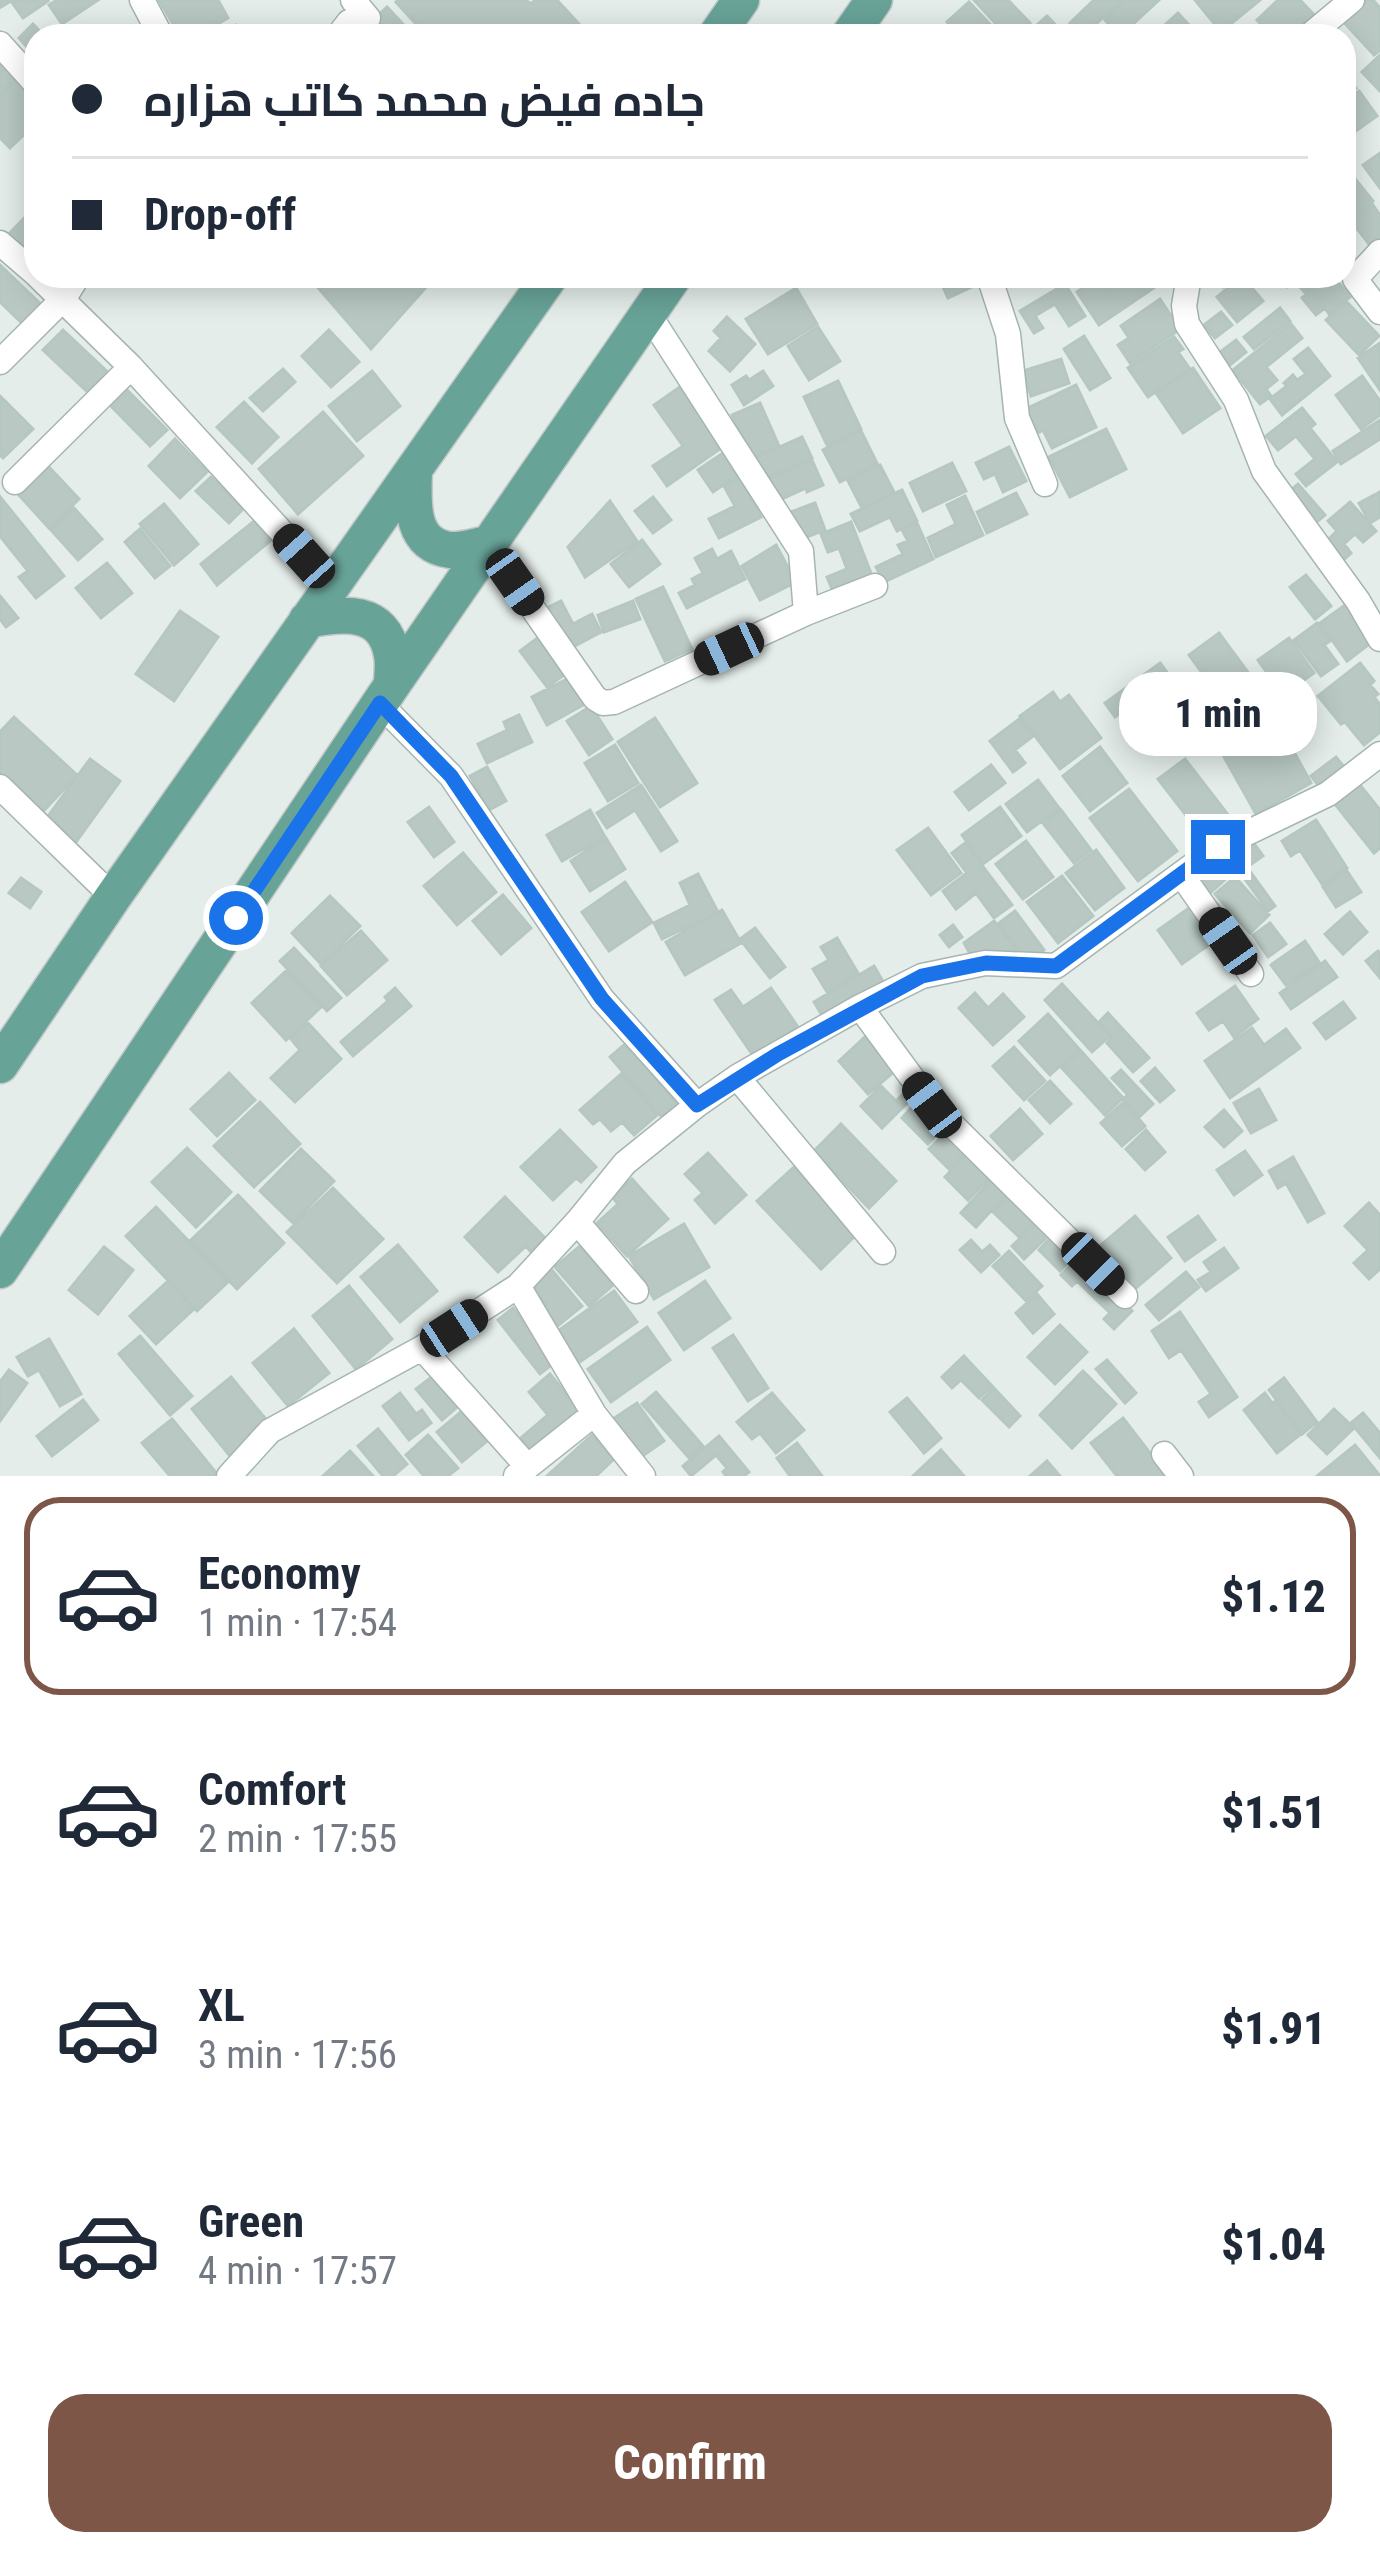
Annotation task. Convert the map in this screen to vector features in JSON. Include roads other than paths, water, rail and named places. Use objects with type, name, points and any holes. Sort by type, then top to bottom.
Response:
[{"type":"main road","points":[[0,1065],[112,897],[542,288]]},
{"type":"main road","points":[[0,1270],[386,694],[666,288]]},
{"type":"main road","points":[[414,471],[413,512],[430,543],[452,550],[488,544]]},
{"type":"main road","points":[[307,620],[340,614],[367,618],[384,634],[392,656],[386,694]]},
{"type":"street","points":[[347,24],[368,18],[353,0]]},
{"type":"street","points":[[1324,24],[1352,0]]},
{"type":"street","points":[[0,44],[24,70]]},
{"type":"street","points":[[0,243],[24,264]]},
{"type":"street","points":[[1356,278],[1380,252]]},
{"type":"street","points":[[1356,280],[1380,312]]},
{"type":"street","points":[[52,288],[331,586]]},
{"type":"street","points":[[0,362],[70,288]]},
{"type":"street","points":[[993,288],[1008,334],[1017,418],[1045,484]]},
{"type":"street","points":[[1187,288],[1187,324],[1236,400],[1264,471],[1380,639]]},
{"type":"street","points":[[648,313],[801,551],[806,614]]},
{"type":"street","points":[[14,482],[131,367]]},
{"type":"street","points":[[488,544],[603,703],[874,586]]},
{"type":"street","points":[[386,694],[451,776],[602,999],[697,1105]]},
{"type":"street","points":[[229,1476],[270,1431],[422,1348],[518,1286],[625,1162],[737,1077],[922,976],[986,963],[1056,966],[1218,847],[1328,794],[1380,754]]},
{"type":"street","points":[[0,788],[112,897]]},
{"type":"street","points":[[1180,874],[1251,974]]},
{"type":"street","points":[[860,1007],[932,1105],[1125,1297]]},
{"type":"street","points":[[737,1077],[883,1252]]},
{"type":"street","points":[[577,1222],[636,1291]]},
{"type":"street","points":[[518,1286],[594,1414],[643,1476]]},
{"type":"street","points":[[422,1348],[522,1471],[594,1414]]},
{"type":"street","points":[[1164,1454],[1181,1476]]}]
